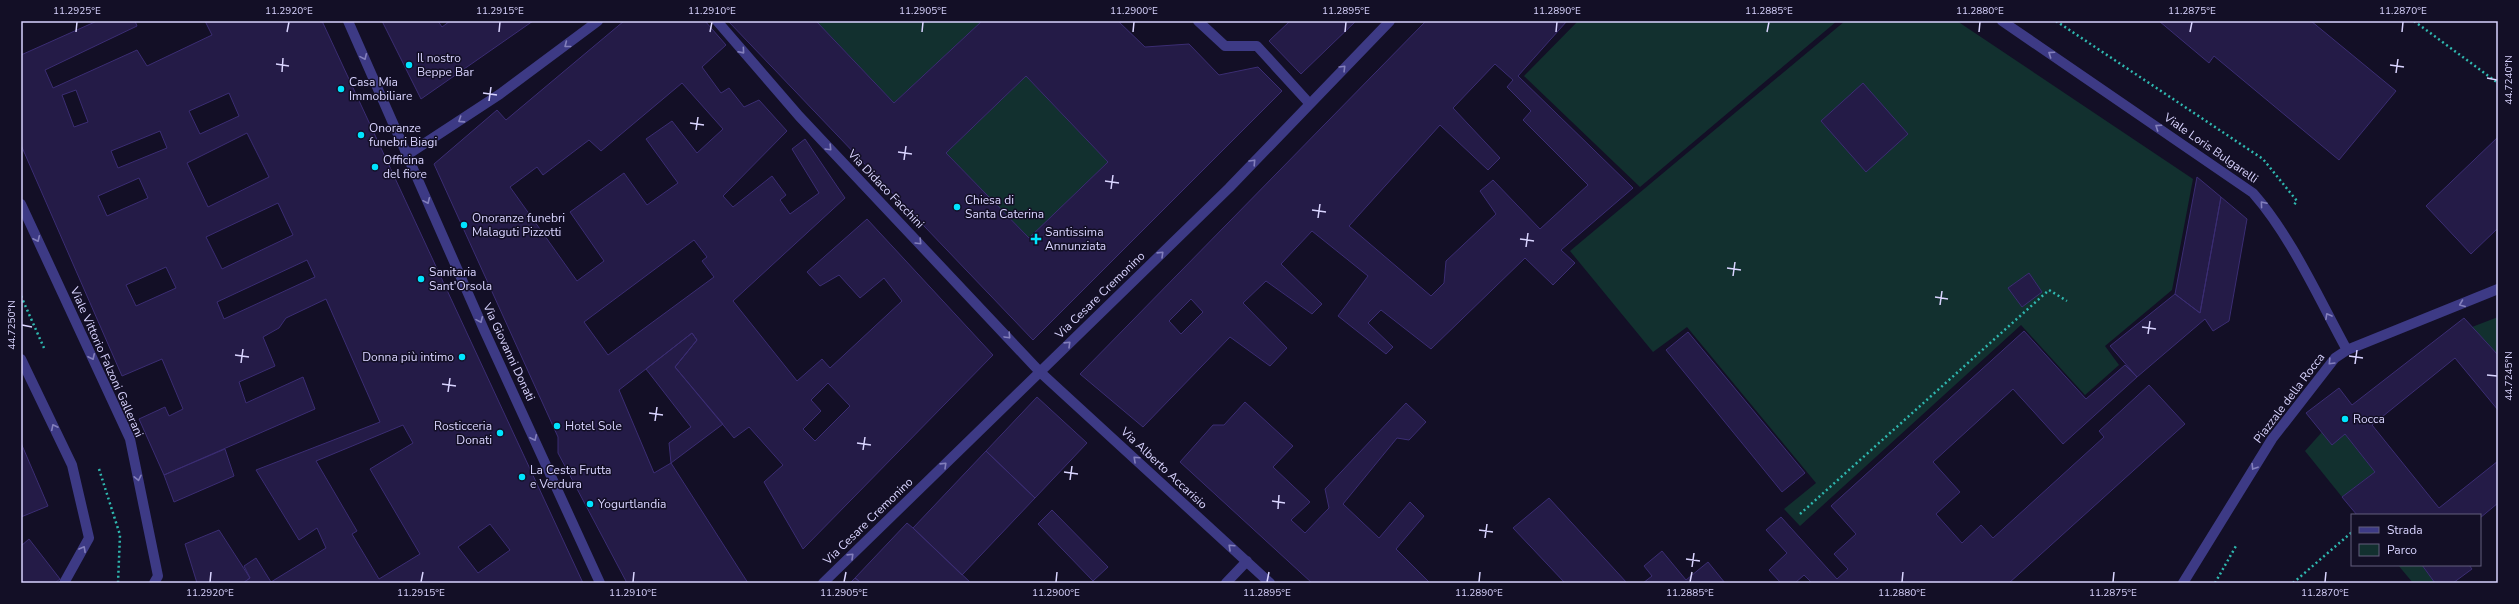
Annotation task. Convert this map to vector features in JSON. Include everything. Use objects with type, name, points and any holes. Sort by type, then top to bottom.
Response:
[{"type":"street","name":"Via Giovanni Donati","points":[[348,21],[600,583]]},
{"type":"street","points":[[407,155],[506,90],[598,21]]},
{"type":"street","name":"Via Didaco Facchini","points":[[717,21],[799,116],[1040,372]]},
{"type":"street","points":[[1198,21],[1225,46],[1257,46],[1309,103]]},
{"type":"street","name":"Via Cesare Cremonino","points":[[823,583],[1229,188],[1309,103],[1390,21]]},
{"type":"street","name":"Viale Loris Bulgarelli","points":[[2002,21],[2253,193],[2267,208],[2281,231],[2348,350]]},
{"type":"street","name":"Viale Vittorio Falzoni Gallerani","points":[[21,204],[130,440],[158,576],[154,583]]},
{"type":"street","name":"Piazzale della Rocca","points":[[2183,583],[2272,439],[2322,372],[2335,358],[2348,350],[2498,289]]},
{"type":"street","points":[[21,359],[72,465],[89,538],[64,583]]},
{"type":"street","name":"Via Alberto Accarisio","points":[[1040,372],[1270,583]]},
{"type":"street","points":[[1226,583],[1247,562]]},
{"type":"path","points":[[2056,21],[2263,159],[2297,201]]},
{"type":"path","points":[[2414,21],[2498,83]]},
{"type":"path","points":[[1800,514],[2049,290],[2067,301]]},
{"type":"path","points":[[2293,583],[2351,533]]},
{"type":"green space","points":[[816,21],[982,21],[894,103]]},
{"type":"green space","points":[[1578,21],[1837,21],[1640,187],[1524,76]]},
{"type":"green space","points":[[1845,21],[1957,21],[2193,179],[2172,290],[2105,346],[2119,365],[2085,395],[2021,325],[1800,526],[1784,509],[1816,483],[1687,327],[1653,352],[1570,251]]},
{"type":"green space","points":[[1026,76],[1108,162],[1029,238],[946,153]]},
{"type":"green space","points":[[2498,317],[2498,355],[2472,327]]},
{"type":"green space","points":[[2322,432],[2345,434],[2375,472],[2342,497],[2305,451]]},
{"type":"green space","points":[[2399,566],[2423,566],[2435,583],[2413,583]]},
{"type":"building","points":[[97,21],[135,21],[137,26],[45,70],[53,88],[137,50],[147,66],[212,35],[205,21],[322,21],[583,583],[243,583],[250,578],[244,566],[256,558],[271,582],[326,548],[317,528],[299,540],[256,470],[380,422],[326,299],[286,318],[279,328],[263,337],[275,366],[239,382],[246,403],[303,377],[315,409],[164,475],[139,419],[165,407],[169,416],[183,409],[162,359],[122,376],[21,145],[21,55]],"holes":[[[76,90],[88,122],[74,127],[62,95]],[[229,93],[239,116],[200,134],[189,111]],[[160,131],[167,148],[118,168],[111,151]],[[247,133],[269,177],[208,207],[187,163]],[[139,178],[148,198],[107,216],[98,196]],[[278,203],[293,235],[222,269],[206,237]],[[307,260],[315,277],[224,319],[217,302]],[[166,267],[176,288],[136,306],[126,285]],[[403,425],[413,443],[370,469],[420,554],[379,579],[352,534],[357,531],[316,461]],[[490,524],[510,550],[478,573],[458,547]]]},
{"type":"building","points":[[382,21],[438,21],[442,27],[450,21],[533,21],[421,99]]},
{"type":"building","points":[[624,21],[705,21],[726,45],[702,67],[721,93],[729,88],[744,107],[759,100],[787,131],[723,196],[733,207],[772,176],[786,195],[780,200],[790,214],[819,193],[792,149],[805,139],[845,198],[733,301],[797,381],[822,359],[830,368],[902,301],[884,278],[860,298],[839,275],[820,286],[807,272],[867,219],[993,355],[803,549],[764,482],[783,465],[749,427],[734,438],[675,367],[697,340],[692,333],[619,390],[654,473],[671,463],[748,583],[627,583],[558,453],[558,437],[434,164],[497,110],[506,120]],"holes":[[[682,83],[723,129],[697,153],[672,121],[646,139],[678,183],[647,205],[624,173],[570,212],[604,261],[577,281],[510,187],[537,167],[543,175],[589,140],[601,151]],[[694,240],[707,257],[702,261],[714,277],[608,355],[584,322]],[[828,383],[850,406],[815,441],[803,429],[821,411],[811,400]]]},
{"type":"building","name":"Santissima Annunziata","points":[[728,21],[816,21],[894,103],[982,21],[1118,21],[1145,47],[1189,44],[1219,75],[1258,67],[1282,91],[1033,340]],"holes":[[[1026,76],[1108,162],[1029,238],[946,153]]]},
{"type":"building","points":[[1290,21],[1356,21],[1301,74],[1269,41]]},
{"type":"building","points":[[1426,21],[1567,21],[1518,76],[1633,188],[1561,250],[1575,263],[1553,285],[1525,258],[1431,349],[1381,310],[1368,323],[1393,347],[1386,354],[1338,316],[1368,276],[1312,231],[1281,264],[1322,304],[1312,314],[1266,281],[1243,303],[1287,348],[1270,366],[1230,337],[1143,427],[1080,374]],"holes":[[[1495,64],[1513,80],[1507,87],[1531,111],[1523,120],[1588,185],[1540,229],[1493,180],[1480,191],[1496,214],[1446,261],[1444,283],[1431,296],[1349,226],[1440,125],[1488,170],[1500,158],[1453,108]],[[1191,299],[1203,312],[1181,334],[1169,321]]]},
{"type":"building","points":[[2159,21],[2311,21],[2396,91],[2339,160],[2214,56],[2209,63]]},
{"type":"building","points":[[1863,83],[1908,134],[1866,172],[1821,121]]},
{"type":"building","points":[[2498,137],[2498,228],[2471,254],[2426,206]]},
{"type":"building","points":[[2197,177],[2221,197],[2200,313],[2175,294]]},
{"type":"building","points":[[2221,197],[2247,219],[2229,321],[2213,331],[2205,319],[2137,377],[2110,346],[2175,294],[2200,313]]},
{"type":"building","points":[[2029,273],[2042,292],[2022,307],[2008,288]]},
{"type":"building","name":"Rocca","points":[[2464,318],[2498,355],[2498,410],[2455,358],[2372,425],[2439,508],[2498,461],[2498,503],[2481,517],[2481,514],[2356,514],[2342,497],[2375,472],[2345,434],[2332,445],[2306,413],[2339,388],[2352,405]]},
{"type":"building","points":[[2024,331],[2086,399],[2125,365],[2137,377],[2063,444],[2013,389],[1933,462],[1960,492],[1936,514],[1962,543],[1981,525],[1993,538],[2104,437],[2099,431],[2149,385],[2185,424],[2009,583],[1812,583],[1804,575],[1795,583],[1781,583],[1769,570],[1787,553],[1766,530],[1781,517],[1837,579],[1848,569],[1834,554],[1856,534],[1831,506]]},
{"type":"building","points":[[1688,332],[1805,473],[1782,492],[1666,350]]},
{"type":"building","points":[[692,333],[697,340],[675,367],[723,424],[671,463],[669,443],[691,427],[646,369]]},
{"type":"building","points":[[1037,397],[1087,443],[1035,498],[986,451]]},
{"type":"building","points":[[1245,402],[1293,446],[1273,467],[1310,502],[1291,520],[1305,533],[1329,508],[1325,489],[1406,403],[1426,422],[1409,440],[1397,438],[1343,504],[1379,538],[1410,502],[1424,516],[1396,549],[1430,583],[1312,583],[1180,462],[1213,425],[1224,425]]},
{"type":"building","points":[[21,443],[48,506],[21,517]]},
{"type":"building","points":[[225,449],[234,476],[174,502],[164,475]]},
{"type":"building","points":[[986,451],[1035,498],[962,575],[913,528]]},
{"type":"building","points":[[1549,498],[1627,583],[1565,583],[1513,528]]},
{"type":"building","points":[[1052,510],[1108,567],[1093,581],[1038,524]]},
{"type":"building","points":[[907,523],[971,583],[861,583],[855,578]]},
{"type":"building","points":[[219,530],[250,578],[243,583],[197,583],[185,544]]},
{"type":"building","points":[[29,539],[60,579],[55,583],[21,583],[21,546]]},
{"type":"building","points":[[1662,551],[1686,580],[1708,562],[1725,583],[1643,583],[1652,576],[1644,566]]},
{"type":"building","points":[[2423,566],[2470,566],[2472,569],[2453,583],[2435,583]]},
{"type":"building","points":[[855,578],[858,580],[861,583],[850,583]]},
{"type":"place","name":"Il nostro Beppe Bar","points":[[409,65]]},
{"type":"place","name":"Casa Mia Immobiliare","points":[[341,89]]},
{"type":"place","name":"Onoranze funebri Biagi","points":[[361,135]]},
{"type":"place","name":"Officina del fiore","points":[[375,167]]},
{"type":"place","name":"Chiesa di Santa Caterina","points":[[957,207]]},
{"type":"place","name":"Onoranze funebri Malaguti Pizzotti","points":[[464,225]]},
{"type":"place","name":"Santissima Annunziata","points":[[1036,239]]},
{"type":"place","name":"Sanitaria Sant'Orsola","points":[[421,279]]},
{"type":"place","name":"Donna più intimo","points":[[462,357]]},
{"type":"place","name":"Rocca","points":[[2345,419]]},
{"type":"place","name":"Hotel Sole","points":[[557,426]]},
{"type":"place","name":"Rosticceria Donati","points":[[500,433]]},
{"type":"place","name":"La Cesta Frutta e Verdura","points":[[522,477]]},
{"type":"place","name":"Yogurtlandia","points":[[590,504]]}]
